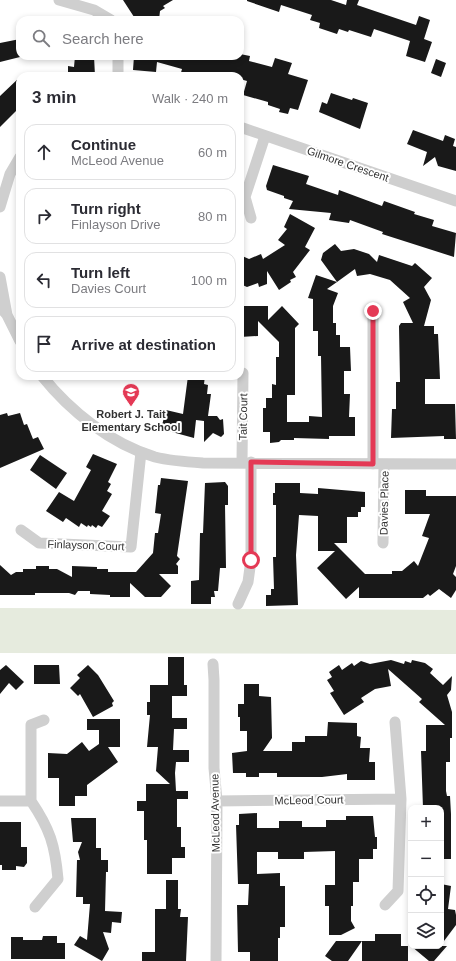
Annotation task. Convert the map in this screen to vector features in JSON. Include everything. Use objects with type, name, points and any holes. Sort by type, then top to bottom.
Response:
[{"type":"street","points":[[59,0],[94,10],[104,16]]},
{"type":"street","points":[[118,60],[118,72]]},
{"type":"street","name":"Gilmore Crescent","points":[[244,128],[456,201]]},
{"type":"street","points":[[251,218],[245,197],[265,136]]},
{"type":"street","points":[[0,208],[10,174],[16,164]]},
{"type":"street","points":[[0,277],[4,311],[16,334]]},
{"type":"street","name":"Davies Place","points":[[373,311],[383,543]]},
{"type":"street","points":[[45,380],[66,404],[114,438],[141,452],[174,460],[204,463],[456,464]]},
{"type":"street","name":"Tait Court","points":[[243,380],[246,462]]},
{"type":"street","name":"Finlayson Court","points":[[21,530],[39,543],[131,547],[141,452]]},
{"type":"street","points":[[238,604],[248,582],[251,560],[246,462]]},
{"type":"street","name":"McLeod Avenue","points":[[213,664],[214,768],[217,801],[216,961]]},
{"type":"street","points":[[35,908],[58,879],[56,852],[46,823],[31,801],[31,726],[44,720]]},
{"type":"street","points":[[385,905],[398,892],[401,799],[395,722]]},
{"type":"street","name":"McLeod Court","points":[[217,801],[401,799]]},
{"type":"street","points":[[0,801],[31,801]]},
{"type":"shaded area","points":[[0,608],[456,610],[456,654],[0,653]]},
{"type":"building","points":[[123,0],[173,0],[163,6],[165,8],[160,11],[159,16],[133,16]]},
{"type":"building","points":[[247,0],[331,0],[346,5],[347,0],[359,0],[357,5],[416,25],[419,16],[430,20],[424,39],[432,42],[425,62],[406,56],[410,41],[374,29],[371,37],[349,30],[348,32],[339,29],[337,34],[319,28],[320,23],[310,20],[312,15],[281,5],[279,12]]},
{"type":"building","points":[[16,40],[16,58],[0,62],[0,43]]},
{"type":"building","points":[[244,55],[250,56],[249,61],[272,67],[275,58],[292,63],[288,74],[308,80],[298,110],[290,108],[288,114],[279,112],[280,109],[268,105],[268,102],[244,95],[247,81],[244,80],[244,72],[181,72],[182,69],[157,62],[156,72],[133,70],[134,60],[244,60]]},
{"type":"building","points":[[436,59],[446,63],[441,77],[431,73]]},
{"type":"building","points":[[75,60],[94,60],[95,72],[68,72],[68,66],[74,67]]},
{"type":"building","points":[[16,81],[16,111],[0,127],[0,96]]},
{"type":"building","points":[[331,93],[352,100],[353,98],[368,103],[360,129],[319,112],[322,102],[327,104]]},
{"type":"building","points":[[413,130],[443,141],[445,135],[455,139],[453,146],[456,147],[456,171],[438,166],[435,157],[423,166],[427,152],[407,144]]},
{"type":"building","points":[[273,165],[309,176],[306,184],[338,195],[339,190],[382,206],[384,201],[415,212],[414,214],[434,220],[432,226],[456,233],[454,257],[382,234],[383,232],[350,220],[349,223],[329,220],[331,213],[289,209],[293,201],[267,190],[266,186]]},
{"type":"building","points":[[290,214],[315,228],[305,247],[310,250],[293,272],[296,277],[290,280],[291,282],[279,290],[267,271],[267,284],[259,287],[258,283],[247,287],[244,286],[244,257],[249,259],[261,254],[263,259],[285,245],[278,240],[287,229],[284,227]]},
{"type":"building","points":[[335,244],[341,251],[354,249],[369,254],[377,262],[379,255],[412,266],[415,263],[432,278],[424,287],[431,300],[424,326],[434,326],[434,334],[438,334],[440,379],[425,379],[425,404],[455,404],[456,439],[444,439],[444,436],[391,438],[392,409],[396,409],[396,382],[400,382],[399,326],[401,323],[413,323],[403,302],[410,298],[390,280],[370,274],[357,276],[355,269],[337,282],[321,260],[323,253]]},
{"type":"building","points":[[316,275],[337,282],[327,289],[338,293],[333,306],[333,323],[336,323],[336,335],[340,335],[340,347],[350,347],[351,371],[344,371],[344,394],[350,394],[349,417],[355,417],[355,436],[329,436],[329,439],[294,438],[294,440],[281,440],[279,442],[270,443],[270,432],[263,432],[263,408],[266,408],[266,398],[272,398],[272,384],[276,385],[276,357],[279,357],[279,342],[258,321],[258,336],[244,337],[244,306],[268,306],[268,320],[282,306],[299,324],[295,328],[295,395],[287,395],[287,422],[309,422],[309,416],[322,417],[321,356],[318,356],[318,331],[313,331],[313,299],[308,298]]},
{"type":"building","points":[[187,380],[204,380],[204,384],[208,385],[207,394],[211,394],[208,416],[217,416],[220,420],[223,419],[224,434],[221,437],[213,433],[204,442],[204,421],[196,420],[194,438],[161,429],[166,410],[183,414]]},
{"type":"building","points":[[7,413],[8,416],[20,413],[24,425],[27,424],[33,439],[38,437],[44,449],[0,468],[0,415]]},
{"type":"building","points":[[93,454],[117,464],[108,482],[111,484],[107,491],[112,494],[102,511],[110,516],[102,527],[98,525],[96,528],[92,525],[91,527],[88,525],[87,527],[81,523],[79,527],[66,518],[63,522],[46,511],[59,492],[74,501],[91,470],[86,467]]},
{"type":"building","points":[[40,455],[67,473],[56,489],[30,470]]},
{"type":"building","points":[[161,478],[188,481],[177,556],[180,559],[176,564],[178,566],[178,574],[159,574],[171,586],[161,597],[145,597],[130,583],[130,597],[110,597],[110,595],[90,594],[90,591],[78,591],[75,595],[69,593],[35,593],[35,595],[0,595],[0,565],[11,575],[16,572],[23,572],[23,569],[36,569],[36,566],[49,566],[49,569],[57,569],[72,577],[72,566],[97,567],[97,569],[108,569],[108,572],[136,572],[153,553],[155,533],[158,533],[161,514],[155,513],[158,485],[160,485]]},
{"type":"building","points":[[225,482],[228,486],[228,505],[225,505],[226,568],[220,568],[218,591],[214,591],[215,597],[211,597],[211,604],[191,604],[191,581],[199,580],[200,533],[203,533],[205,483]]},
{"type":"building","points":[[275,483],[300,483],[300,493],[318,494],[318,488],[365,492],[365,507],[361,507],[361,512],[358,512],[358,517],[347,517],[347,543],[334,543],[365,574],[392,574],[392,571],[402,571],[414,561],[418,566],[429,538],[422,536],[430,514],[405,514],[405,490],[426,490],[426,496],[456,496],[456,566],[453,574],[456,577],[456,590],[451,598],[439,589],[430,596],[428,594],[423,598],[359,598],[359,587],[346,599],[317,568],[335,551],[318,551],[318,516],[299,515],[296,555],[298,605],[266,606],[266,595],[271,595],[271,589],[274,589],[273,557],[276,557],[276,505],[273,505],[273,493],[275,493]]},
{"type":"building","points":[[168,657],[184,657],[184,685],[187,685],[187,696],[172,696],[172,718],[187,718],[187,729],[174,729],[173,750],[189,750],[189,762],[176,762],[175,773],[176,791],[188,791],[188,799],[177,799],[177,827],[181,827],[181,847],[185,847],[185,858],[172,858],[172,874],[147,874],[147,840],[144,840],[144,811],[137,811],[137,801],[146,801],[146,784],[170,784],[156,771],[158,747],[147,747],[150,715],[147,715],[147,702],[150,702],[150,685],[168,685]]},
{"type":"building","points":[[391,660],[404,664],[405,661],[411,663],[412,660],[425,663],[433,669],[430,673],[443,685],[452,676],[451,690],[447,695],[452,712],[452,738],[450,738],[450,762],[446,762],[446,791],[447,796],[450,796],[451,814],[451,859],[444,859],[444,805],[423,805],[421,751],[426,751],[426,725],[445,725],[419,702],[422,699],[388,669],[391,686],[375,689],[361,698],[364,702],[344,715],[330,693],[334,691],[327,680],[332,677],[329,672],[339,665],[342,670],[352,663],[354,666],[361,661],[370,664]]},
{"type":"building","points":[[6,665],[24,682],[16,690],[9,683],[0,694],[0,670]]},
{"type":"building","points":[[34,665],[59,665],[60,684],[34,684]]},
{"type":"building","points":[[88,665],[98,675],[114,701],[112,703],[113,706],[93,717],[80,694],[78,696],[70,688],[80,678],[77,675]]},
{"type":"building","points":[[244,684],[259,684],[259,696],[271,697],[272,738],[263,751],[292,751],[292,742],[305,742],[305,736],[327,736],[328,722],[357,723],[357,736],[361,737],[360,748],[370,748],[369,762],[375,762],[375,780],[347,780],[347,774],[322,777],[277,777],[277,773],[259,773],[259,777],[246,777],[246,773],[233,773],[232,753],[247,751],[247,731],[240,731],[240,717],[238,717],[238,704],[244,704]]},
{"type":"building","points":[[87,719],[120,719],[120,747],[108,747],[118,762],[87,785],[87,796],[75,796],[75,806],[59,806],[59,778],[48,778],[48,753],[67,754],[82,742],[89,751],[99,744],[99,730],[87,730]]},
{"type":"building","points":[[257,813],[257,828],[279,828],[279,821],[302,821],[302,827],[326,827],[326,820],[346,820],[346,816],[373,816],[375,837],[377,837],[377,849],[373,849],[373,859],[359,859],[359,882],[353,882],[353,906],[351,906],[351,921],[355,928],[341,935],[329,935],[329,906],[325,906],[325,885],[335,885],[335,851],[304,852],[304,859],[278,859],[278,852],[257,852],[257,874],[280,873],[280,886],[285,886],[285,927],[280,927],[280,938],[278,938],[278,961],[250,961],[250,952],[238,952],[237,905],[248,905],[249,884],[238,884],[236,825],[239,825],[239,814]]},
{"type":"building","points":[[71,818],[96,818],[96,848],[101,848],[101,860],[108,860],[108,872],[106,872],[105,911],[122,912],[121,923],[112,922],[111,933],[103,932],[109,949],[102,961],[74,945],[80,936],[87,940],[90,904],[83,904],[83,897],[76,897],[77,860],[80,860],[78,852],[82,842],[73,842]]},
{"type":"building","points":[[0,822],[21,822],[21,847],[27,847],[27,863],[24,867],[16,866],[16,870],[2,870],[2,865],[0,865]]},
{"type":"building","points":[[166,880],[178,880],[178,909],[181,909],[180,917],[188,917],[186,961],[142,961],[142,952],[155,952],[155,909],[166,909]]},
{"type":"building","points":[[444,885],[451,886],[448,909],[455,910],[456,925],[444,941]]},
{"type":"building","points":[[375,934],[401,934],[401,946],[408,946],[408,961],[362,961],[362,941],[375,941]]},
{"type":"building","points":[[43,936],[57,936],[57,943],[65,943],[65,959],[11,959],[11,937],[23,937],[23,940],[42,940]]},
{"type":"building","points":[[336,941],[362,941],[348,961],[332,961],[325,956]]},
{"type":"building","points":[[444,946],[447,946],[434,961],[429,961],[415,949],[444,949]]},
{"type":"place","name":"Robert J. Tait Elementary School","points":[[131,407]]},
{"type":"route","points":[[251,560],[251,462],[373,464],[373,311]]}]
